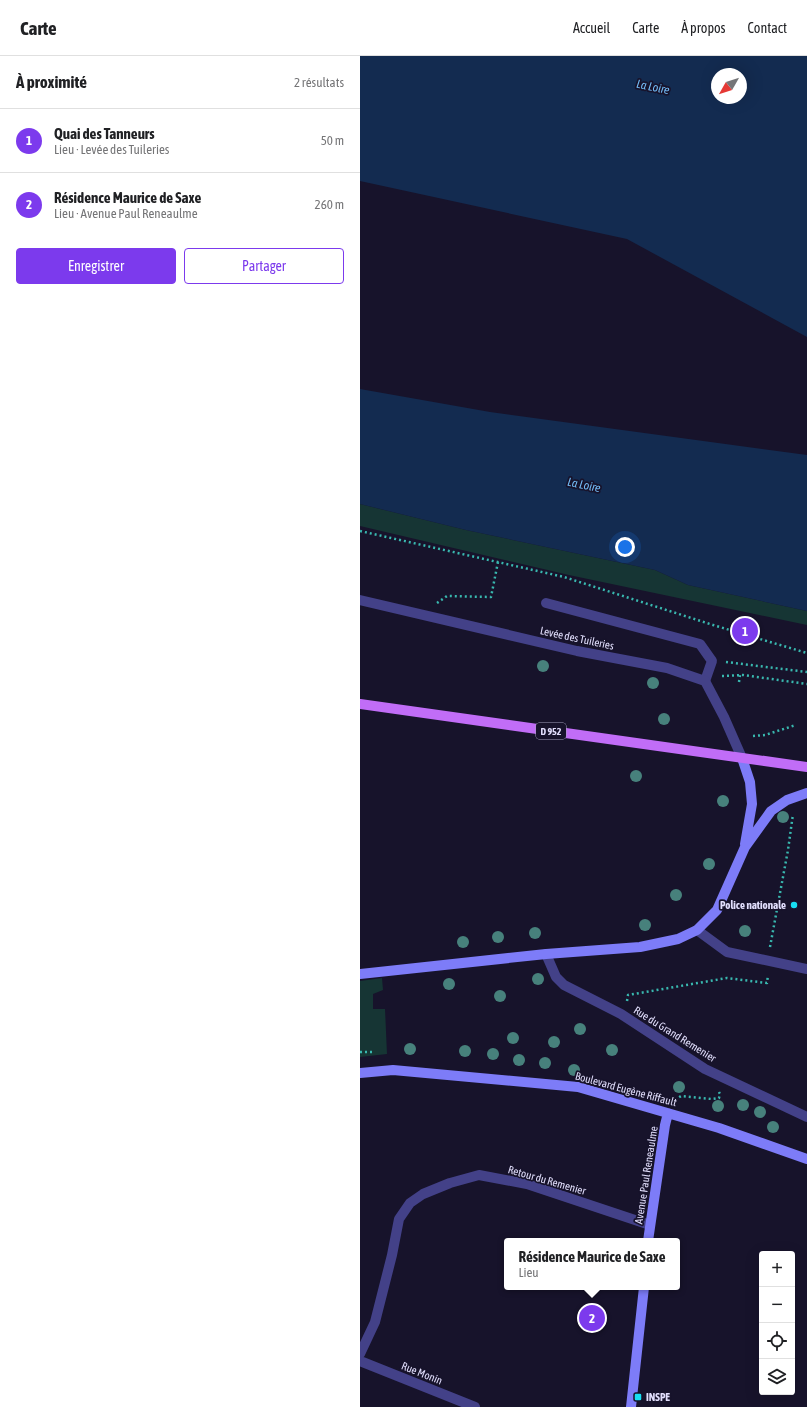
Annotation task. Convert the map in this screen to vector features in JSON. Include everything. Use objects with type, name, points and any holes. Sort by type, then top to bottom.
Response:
[{"type":"main road","name":"D 952","points":[[360,704],[807,767]]},
{"type":"main road","points":[[742,758],[750,782],[752,804],[745,847]]},
{"type":"main road","points":[[360,974],[546,954],[640,947],[678,939],[697,930],[718,910],[745,847],[771,811],[787,800],[807,793]]},
{"type":"main road","name":"Boulevard Eugène Riffault","points":[[360,1073],[393,1070],[578,1087],[719,1128],[807,1158]]},
{"type":"main road","name":"Avenue Paul Reneaulme","points":[[648,1238],[668,1113]]},
{"type":"main road","points":[[632,1407],[644,1290]]},
{"type":"street","name":"Levée des Tuileries","points":[[360,600],[577,651],[667,668],[705,680]]},
{"type":"street","points":[[546,603],[700,644],[712,661],[705,680],[724,717],[742,758]]},
{"type":"street","points":[[697,930],[727,952],[807,969]]},
{"type":"street","name":"Rue du Grand Remenier","points":[[546,954],[556,977],[564,985],[621,1014],[705,1069],[807,1116]]},
{"type":"street","name":"Retour du Remenier","points":[[360,1354],[376,1322],[399,1219],[410,1203],[423,1194],[450,1183],[479,1175],[527,1184],[650,1225]]},
{"type":"street","name":"Rue Monin","points":[[360,1361],[475,1407]]},
{"type":"path","points":[[360,531],[564,577],[713,625],[807,653]]},
{"type":"path","points":[[428,616],[432,608],[447,596],[491,597],[498,562]]},
{"type":"path","points":[[726,668],[724,662],[807,672]]},
{"type":"path","points":[[727,675],[740,675],[807,684]]},
{"type":"path","points":[[739,682],[740,675]]},
{"type":"path","points":[[753,736],[765,735],[796,725]]},
{"type":"path","points":[[770,949],[794,808]]},
{"type":"path","points":[[621,1014],[626,1008],[628,995],[727,978],[767,983],[770,961]]},
{"type":"path","points":[[360,1052],[372,1052]]},
{"type":"path","points":[[668,1113],[674,1101],[681,1096],[712,1099],[719,1098],[720,1094],[717,1090]]},
{"type":"green space","points":[[360,504],[466,530],[655,570],[688,585],[807,611],[807,625],[569,575],[360,526]]},
{"type":"green space","points":[[382,978],[383,990],[373,994],[373,1009],[385,1009],[387,1054],[360,1057],[360,981]]},
{"type":"water","name":"La Loire","points":[[360,56],[807,56],[807,337],[627,239],[360,181]]},
{"type":"water","name":"La Loire","points":[[360,389],[490,412],[807,455],[807,611],[688,585],[655,570],[466,530],[360,504]]},
{"type":"place","name":"Quai des Tanneurs","points":[[745,631]]},
{"type":"place","name":"Police nationale","points":[[794,905]]},
{"type":"place","name":"Résidence Maurice de Saxe","points":[[592,1318]]},
{"type":"place","name":"INSPE","points":[[638,1397]]}]
